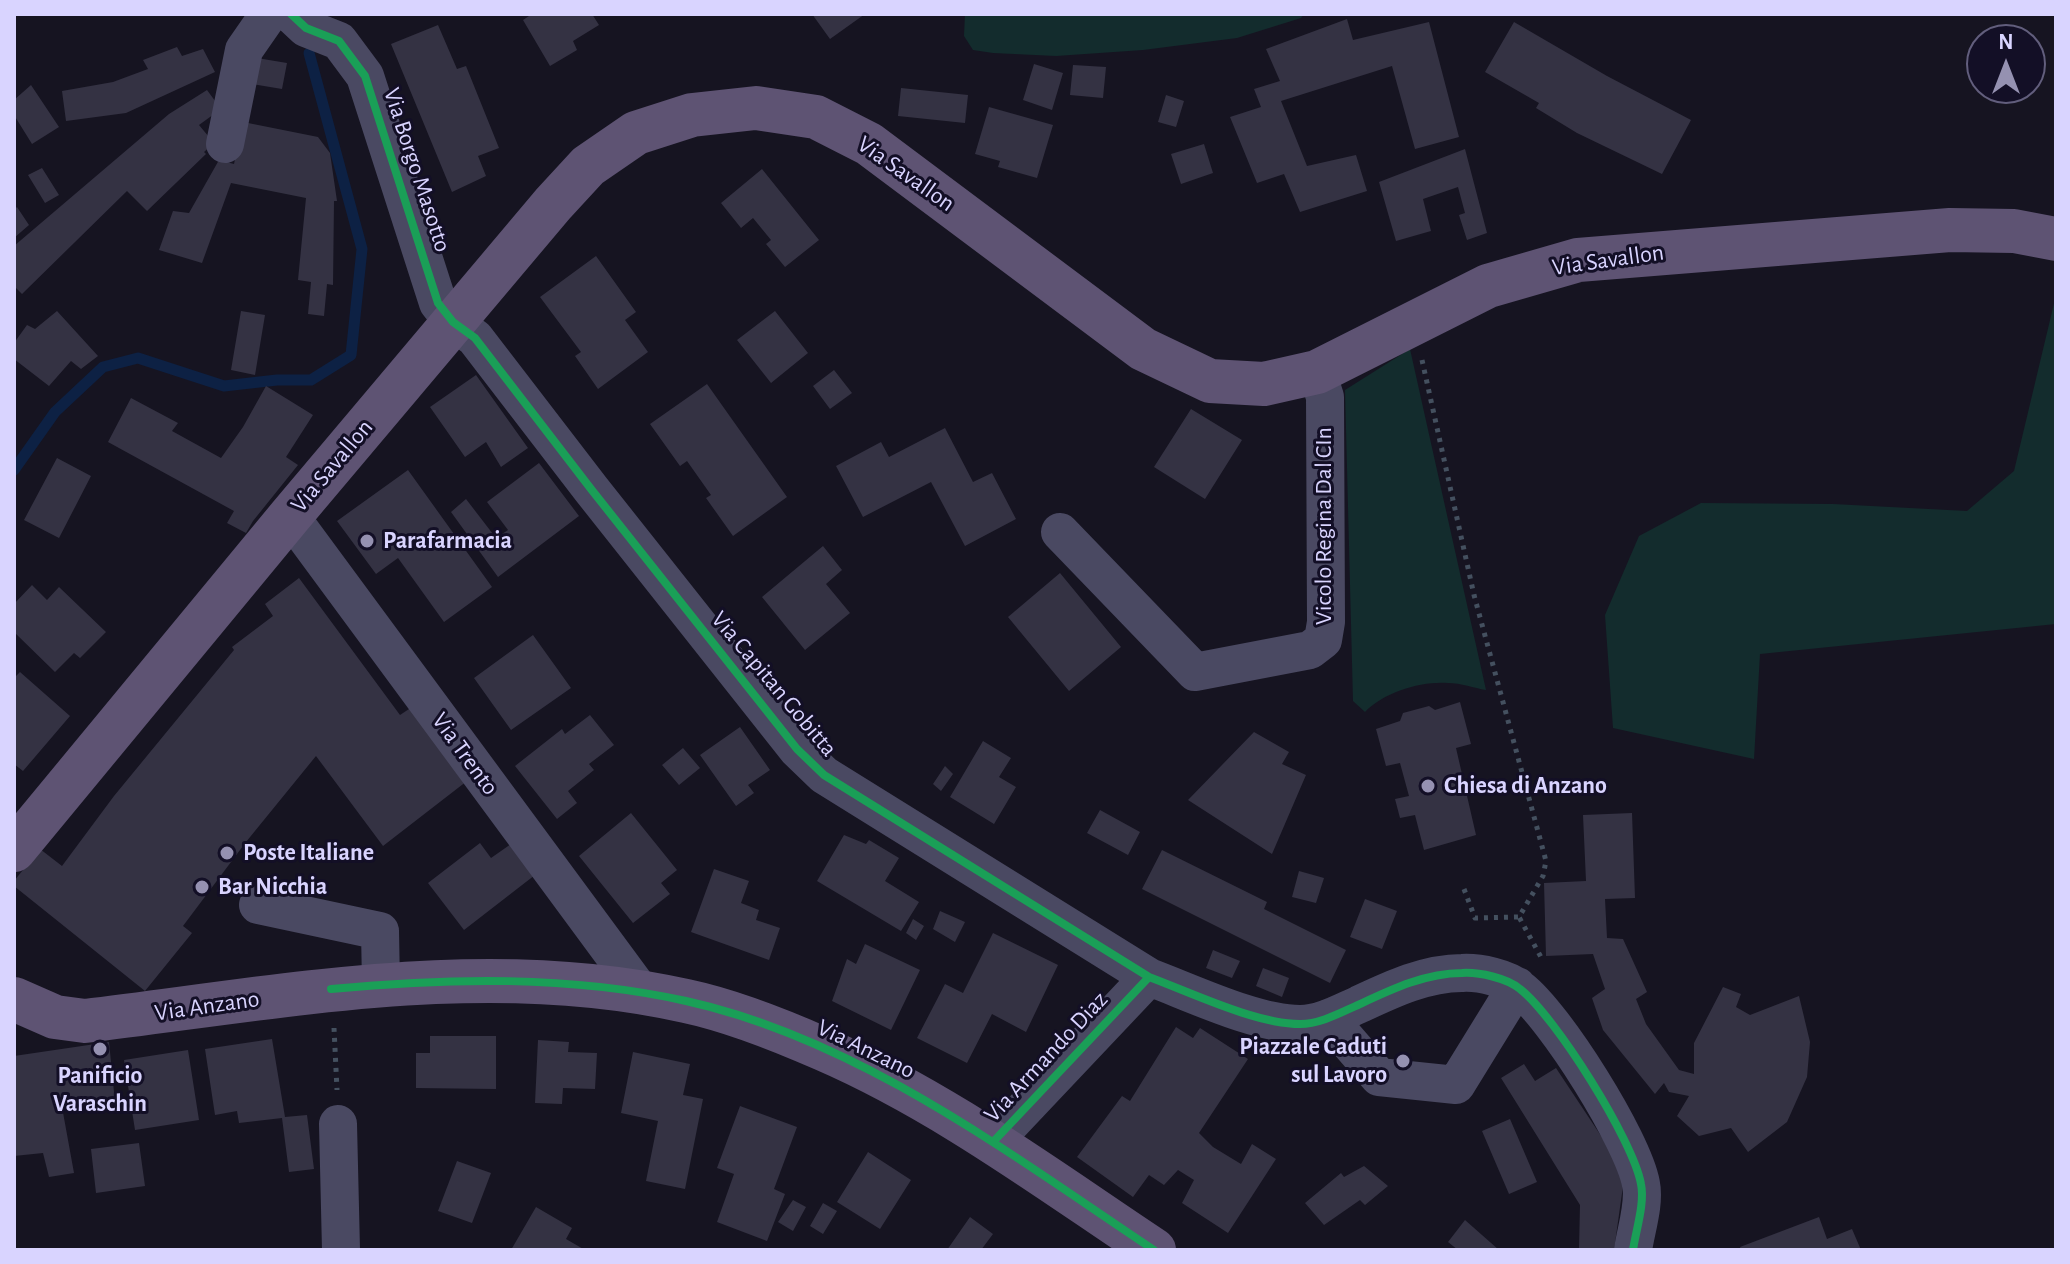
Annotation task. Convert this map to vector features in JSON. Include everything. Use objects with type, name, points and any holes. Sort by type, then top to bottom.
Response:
[{"type":"main road","name":"Via Savallon","points":[[14,850],[290,516],[588,166],[636,133],[692,115],[756,108],[816,117],[869,144],[1143,349],[1210,381],[1264,384],[1317,372],[1488,286],[1578,260],[1950,230],[2014,231],[2056,239]]},
{"type":"main road","name":"Via Anzano","points":[[14,999],[55,1017],[85,1021],[381,984],[439,980],[548,982],[641,992],[688,1001],[738,1016],[826,1050],[926,1102],[993,1142],[1154,1250]]},
{"type":"main road","points":[[14,1032],[85,1021]]},
{"type":"street","points":[[225,144],[244,50],[269,14]]},
{"type":"street","name":"Via Borgo Masotto","points":[[291,14],[306,28],[339,41],[365,76],[438,303],[453,322]]},
{"type":"street","name":"Via Capitan Gobitta","points":[[453,322],[475,338],[797,749],[815,766],[837,783],[1149,977]]},
{"type":"street","name":"Vicolo Regina Dal CIn","points":[[1060,532],[1195,672],[1310,650],[1323,640],[1326,622],[1325,397],[1317,372]]},
{"type":"street","name":"Via Trento","points":[[290,516],[641,992]]},
{"type":"street","points":[[258,905],[380,931],[381,984]]},
{"type":"street","points":[[1149,977],[1269,1020],[1302,1024],[1328,1018],[1417,980],[1463,973],[1500,979],[1532,977]]},
{"type":"street","name":"Via Armando Diaz","points":[[993,1142],[1149,977]]},
{"type":"street","points":[[1328,1018],[1379,1077],[1456,1085],[1532,977]]},
{"type":"street","points":[[1532,977],[1545,1012],[1618,1127],[1637,1167],[1642,1188],[1633,1250]]},
{"type":"street","points":[[338,1124],[341,1250]]},
{"type":"path","points":[[1414,325],[1474,595],[1546,861],[1543,876],[1519,917],[1532,977]]},
{"type":"path","points":[[1464,889],[1475,918],[1519,917]]},
{"type":"path","points":[[334,1015],[338,1124]]},
{"type":"green space","points":[[965,14],[1304,14],[1301,18],[1237,38],[1143,50],[1056,56],[973,50],[964,36]]},
{"type":"green space","points":[[2056,295],[2056,624],[1760,654],[1754,759],[1613,728],[1605,615],[1639,536],[1701,503],[1833,504],[1967,511],[2014,471]]},
{"type":"green space","points":[[1410,349],[1486,690],[1453,683],[1426,684],[1392,694],[1365,712],[1353,701],[1345,390]]},
{"type":"building","points":[[532,14],[592,14],[599,25],[573,41],[577,50],[550,66],[523,20]]},
{"type":"building","points":[[812,14],[865,14],[830,39]]},
{"type":"building","points":[[1347,19],[1353,40],[1429,22],[1459,137],[1415,149],[1392,66],[1281,101],[1307,166],[1356,155],[1367,191],[1300,212],[1284,174],[1257,183],[1230,117],[1261,107],[1254,89],[1280,81],[1266,49]]},
{"type":"building","points":[[1514,22],[1691,120],[1662,174],[1577,133],[1536,108],[1539,103],[1485,72]]},
{"type":"building","points":[[438,25],[457,69],[466,66],[499,148],[478,156],[486,176],[452,192],[391,44]]},
{"type":"building","points":[[177,47],[182,56],[203,49],[215,72],[126,113],[66,121],[62,91],[113,82],[148,69],[143,60]]},
{"type":"building","points":[[251,57],[287,63],[282,89],[246,83]]},
{"type":"building","points":[[1034,64],[1063,73],[1052,110],[1023,100]]},
{"type":"building","points":[[1073,65],[1106,67],[1103,98],[1070,95]]},
{"type":"building","points":[[31,85],[59,127],[32,144],[14,115],[14,100]]},
{"type":"building","points":[[901,88],[968,95],[965,123],[898,116]]},
{"type":"building","points":[[207,90],[221,109],[199,125],[214,143],[204,152],[206,154],[147,211],[127,191],[22,294],[14,286],[14,246],[169,114]]},
{"type":"building","points":[[1166,95],[1184,101],[1176,127],[1158,122]]},
{"type":"building","points":[[989,107],[1053,125],[1037,178],[998,167],[1000,161],[975,154]]},
{"type":"building","points":[[243,122],[318,137],[330,153],[337,201],[334,201],[333,285],[327,284],[324,316],[308,314],[311,282],[298,280],[306,198],[231,183],[202,263],[159,250],[173,211],[189,213],[219,160],[234,164]]},
{"type":"building","points":[[1204,144],[1213,173],[1181,184],[1171,154]]},
{"type":"building","points":[[1465,149],[1487,233],[1467,240],[1459,215],[1465,213],[1458,187],[1423,199],[1431,231],[1396,241],[1379,182]]},
{"type":"building","points":[[42,168],[59,195],[45,203],[28,175]]},
{"type":"building","points":[[762,169],[819,240],[785,267],[766,244],[771,240],[753,218],[741,228],[721,203]]},
{"type":"building","points":[[17,207],[29,225],[14,238],[14,210]]},
{"type":"building","points":[[596,256],[636,312],[625,320],[648,352],[598,389],[575,356],[581,352],[540,297]]},
{"type":"building","points":[[57,311],[98,356],[81,369],[71,361],[49,386],[14,359],[14,343],[27,325],[35,329]]},
{"type":"building","points":[[241,311],[265,315],[255,375],[231,370]]},
{"type":"building","points":[[775,311],[808,353],[771,383],[737,340]]},
{"type":"building","points":[[834,370],[852,393],[830,409],[813,386]]},
{"type":"building","points":[[476,375],[528,448],[501,467],[486,442],[465,457],[430,407]]},
{"type":"building","points":[[707,384],[787,497],[733,536],[706,498],[711,495],[687,461],[680,466],[650,424]]},
{"type":"building","points":[[266,386],[313,415],[286,457],[298,465],[246,533],[227,523],[234,511],[108,442],[131,398],[178,423],[172,431],[221,458]]},
{"type":"building","points":[[1191,409],[1242,440],[1205,499],[1154,467]]},
{"type":"building","points":[[945,428],[973,482],[992,473],[1016,519],[965,546],[931,482],[863,517],[836,466],[881,442],[889,457]]},
{"type":"building","points":[[57,458],[91,476],[59,538],[24,520]]},
{"type":"building","points":[[539,463],[579,516],[498,577],[451,512],[466,499],[496,538],[508,530],[487,502]]},
{"type":"building","points":[[408,470],[492,587],[444,622],[398,558],[376,574],[337,521]]},
{"type":"building","points":[[823,546],[842,570],[826,584],[850,613],[805,650],[762,597]]},
{"type":"building","points":[[1060,573],[1121,647],[1069,691],[1008,617]]},
{"type":"building","points":[[299,578],[400,715],[412,707],[467,781],[383,846],[316,756],[183,926],[192,933],[145,991],[14,886],[14,881],[40,849],[62,866],[114,796],[234,650],[232,647],[273,616],[265,604]]},
{"type":"building","points":[[32,585],[47,600],[59,587],[106,632],[80,658],[74,653],[55,672],[14,632],[14,604]]},
{"type":"building","points":[[533,635],[571,688],[511,730],[474,678]]},
{"type":"building","points":[[20,672],[70,716],[23,771],[14,764],[14,678]]},
{"type":"building","points":[[1460,702],[1471,744],[1456,748],[1476,835],[1424,850],[1415,815],[1400,818],[1395,799],[1409,796],[1400,763],[1386,766],[1376,729],[1400,721],[1403,713],[1429,706],[1435,710]]},
{"type":"building","points":[[590,715],[614,745],[589,764],[594,770],[568,791],[577,803],[557,819],[515,766],[562,729],[565,734]]},
{"type":"building","points":[[740,727],[770,770],[748,785],[754,793],[736,806],[700,755]]},
{"type":"building","points":[[1254,732],[1289,752],[1282,764],[1306,775],[1272,854],[1188,800]]},
{"type":"building","points":[[983,741],[1011,758],[999,777],[1016,787],[994,824],[950,797]]},
{"type":"building","points":[[683,748],[700,768],[679,785],[662,765]]},
{"type":"building","points":[[945,766],[953,774],[941,791],[933,784]]},
{"type":"building","points":[[1100,810],[1140,832],[1128,855],[1087,833]]},
{"type":"building","points":[[631,813],[677,870],[661,883],[670,894],[633,923],[579,856]]},
{"type":"building","points":[[1632,813],[1635,898],[1605,899],[1607,938],[1623,939],[1647,992],[1636,999],[1646,1024],[1679,1070],[1694,1074],[1694,1043],[1723,987],[1741,994],[1736,1007],[1750,1015],[1799,996],[1810,1042],[1807,1077],[1787,1122],[1748,1152],[1731,1128],[1699,1136],[1677,1116],[1689,1096],[1669,1092],[1664,1083],[1655,1094],[1603,1030],[1592,998],[1605,989],[1593,954],[1546,956],[1544,883],[1586,881],[1583,815]]},
{"type":"building","points":[[844,835],[866,844],[869,840],[899,858],[885,881],[919,902],[901,931],[817,881]]},
{"type":"building","points":[[480,843],[491,858],[511,844],[535,875],[464,930],[428,883]]},
{"type":"building","points":[[1162,850],[1267,902],[1264,909],[1346,950],[1330,983],[1142,889]]},
{"type":"building","points":[[714,869],[749,881],[741,903],[759,910],[756,920],[780,928],[769,960],[691,932]]},
{"type":"building","points":[[1299,871],[1324,878],[1316,903],[1292,897]]},
{"type":"building","points":[[1365,899],[1397,911],[1382,949],[1350,937]]},
{"type":"building","points":[[940,911],[965,922],[955,942],[933,929]]},
{"type":"building","points":[[913,919],[924,926],[916,940],[906,933]]},
{"type":"building","points":[[993,933],[1058,965],[1026,1032],[992,1014],[967,1063],[917,1038],[945,984],[963,993]]},
{"type":"building","points":[[865,944],[920,970],[891,1030],[832,1001],[847,959],[856,964]]},
{"type":"building","points":[[1213,950],[1240,961],[1232,978],[1206,968]]},
{"type":"building","points":[[1263,968],[1289,978],[1282,997],[1256,986]]},
{"type":"building","points":[[1176,1027],[1193,1038],[1200,1028],[1248,1059],[1199,1133],[1213,1147],[1241,1164],[1252,1144],[1276,1159],[1228,1233],[1182,1203],[1194,1180],[1178,1170],[1164,1185],[1149,1175],[1133,1197],[1077,1157],[1122,1096],[1130,1101]]},
{"type":"building","points":[[430,1036],[496,1036],[496,1089],[416,1088],[416,1053],[430,1053]]},
{"type":"building","points":[[272,1039],[285,1117],[307,1115],[314,1169],[289,1172],[282,1118],[239,1123],[237,1111],[215,1115],[205,1049]]},
{"type":"building","points":[[538,1040],[569,1042],[568,1052],[597,1053],[595,1089],[563,1088],[562,1104],[535,1103]]},
{"type":"building","points":[[109,1042],[115,1102],[62,1107],[74,1173],[49,1177],[43,1153],[14,1156],[14,1056]]},
{"type":"building","points":[[188,1050],[199,1120],[135,1130],[124,1060]]},
{"type":"building","points":[[633,1052],[690,1064],[683,1095],[703,1099],[685,1189],[646,1181],[658,1121],[621,1113]]},
{"type":"building","points":[[1524,1064],[1535,1081],[1556,1068],[1625,1172],[1614,1250],[1579,1250],[1580,1205],[1501,1078]]},
{"type":"building","points":[[740,1106],[797,1127],[774,1189],[785,1194],[767,1241],[717,1222],[734,1174],[717,1168]]},
{"type":"building","points":[[1510,1119],[1537,1182],[1509,1194],[1482,1131]]},
{"type":"building","points":[[139,1143],[145,1186],[96,1193],[91,1149]]},
{"type":"building","points":[[868,1152],[911,1180],[880,1229],[837,1202]]},
{"type":"building","points":[[457,1161],[491,1173],[472,1223],[438,1211]]},
{"type":"building","points":[[1364,1166],[1388,1186],[1365,1205],[1360,1200],[1324,1225],[1305,1203],[1341,1173],[1344,1177]]},
{"type":"building","points":[[793,1200],[806,1207],[793,1231],[778,1222]]},
{"type":"building","points":[[823,1203],[837,1211],[823,1234],[810,1226]]},
{"type":"building","points":[[536,1207],[572,1228],[566,1239],[585,1250],[511,1250]]},
{"type":"building","points":[[970,1217],[993,1234],[981,1250],[947,1250]]},
{"type":"building","points":[[1819,1217],[1827,1239],[1852,1229],[1861,1250],[1741,1250],[1740,1247]]},
{"type":"building","points":[[1465,1220],[1499,1250],[1458,1250],[1448,1242]]},
{"type":"waterway","points":[[14,470],[55,412],[103,367],[138,358],[224,386],[311,380],[351,355],[362,249],[309,53]]},
{"type":"cycle path","points":[[291,14],[306,28],[339,41],[365,76],[438,303],[453,322],[475,338],[797,749],[824,775],[1149,977]]},
{"type":"cycle path","points":[[993,1142],[1149,977],[1244,1013],[1300,1024],[1330,1018],[1421,979],[1448,974],[1484,975],[1514,985],[1535,1003],[1591,1080],[1624,1139],[1642,1191],[1633,1250]]},
{"type":"cycle path","points":[[331,989],[464,981],[553,983],[686,1001],[750,1019],[811,1042],[872,1071],[930,1104],[1154,1250]]},
{"type":"place","name":"Parafarmacia","points":[[367,541]]},
{"type":"place","name":"Chiesa di Anzano","points":[[1428,786]]},
{"type":"place","name":"Poste Italiane","points":[[227,853]]},
{"type":"place","name":"Bar Nicchia","points":[[202,887]]},
{"type":"place","name":"Panificio Varaschin","points":[[100,1049]]},
{"type":"place","name":"Piazzale Caduti sul Lavoro","points":[[1403,1061]]}]
